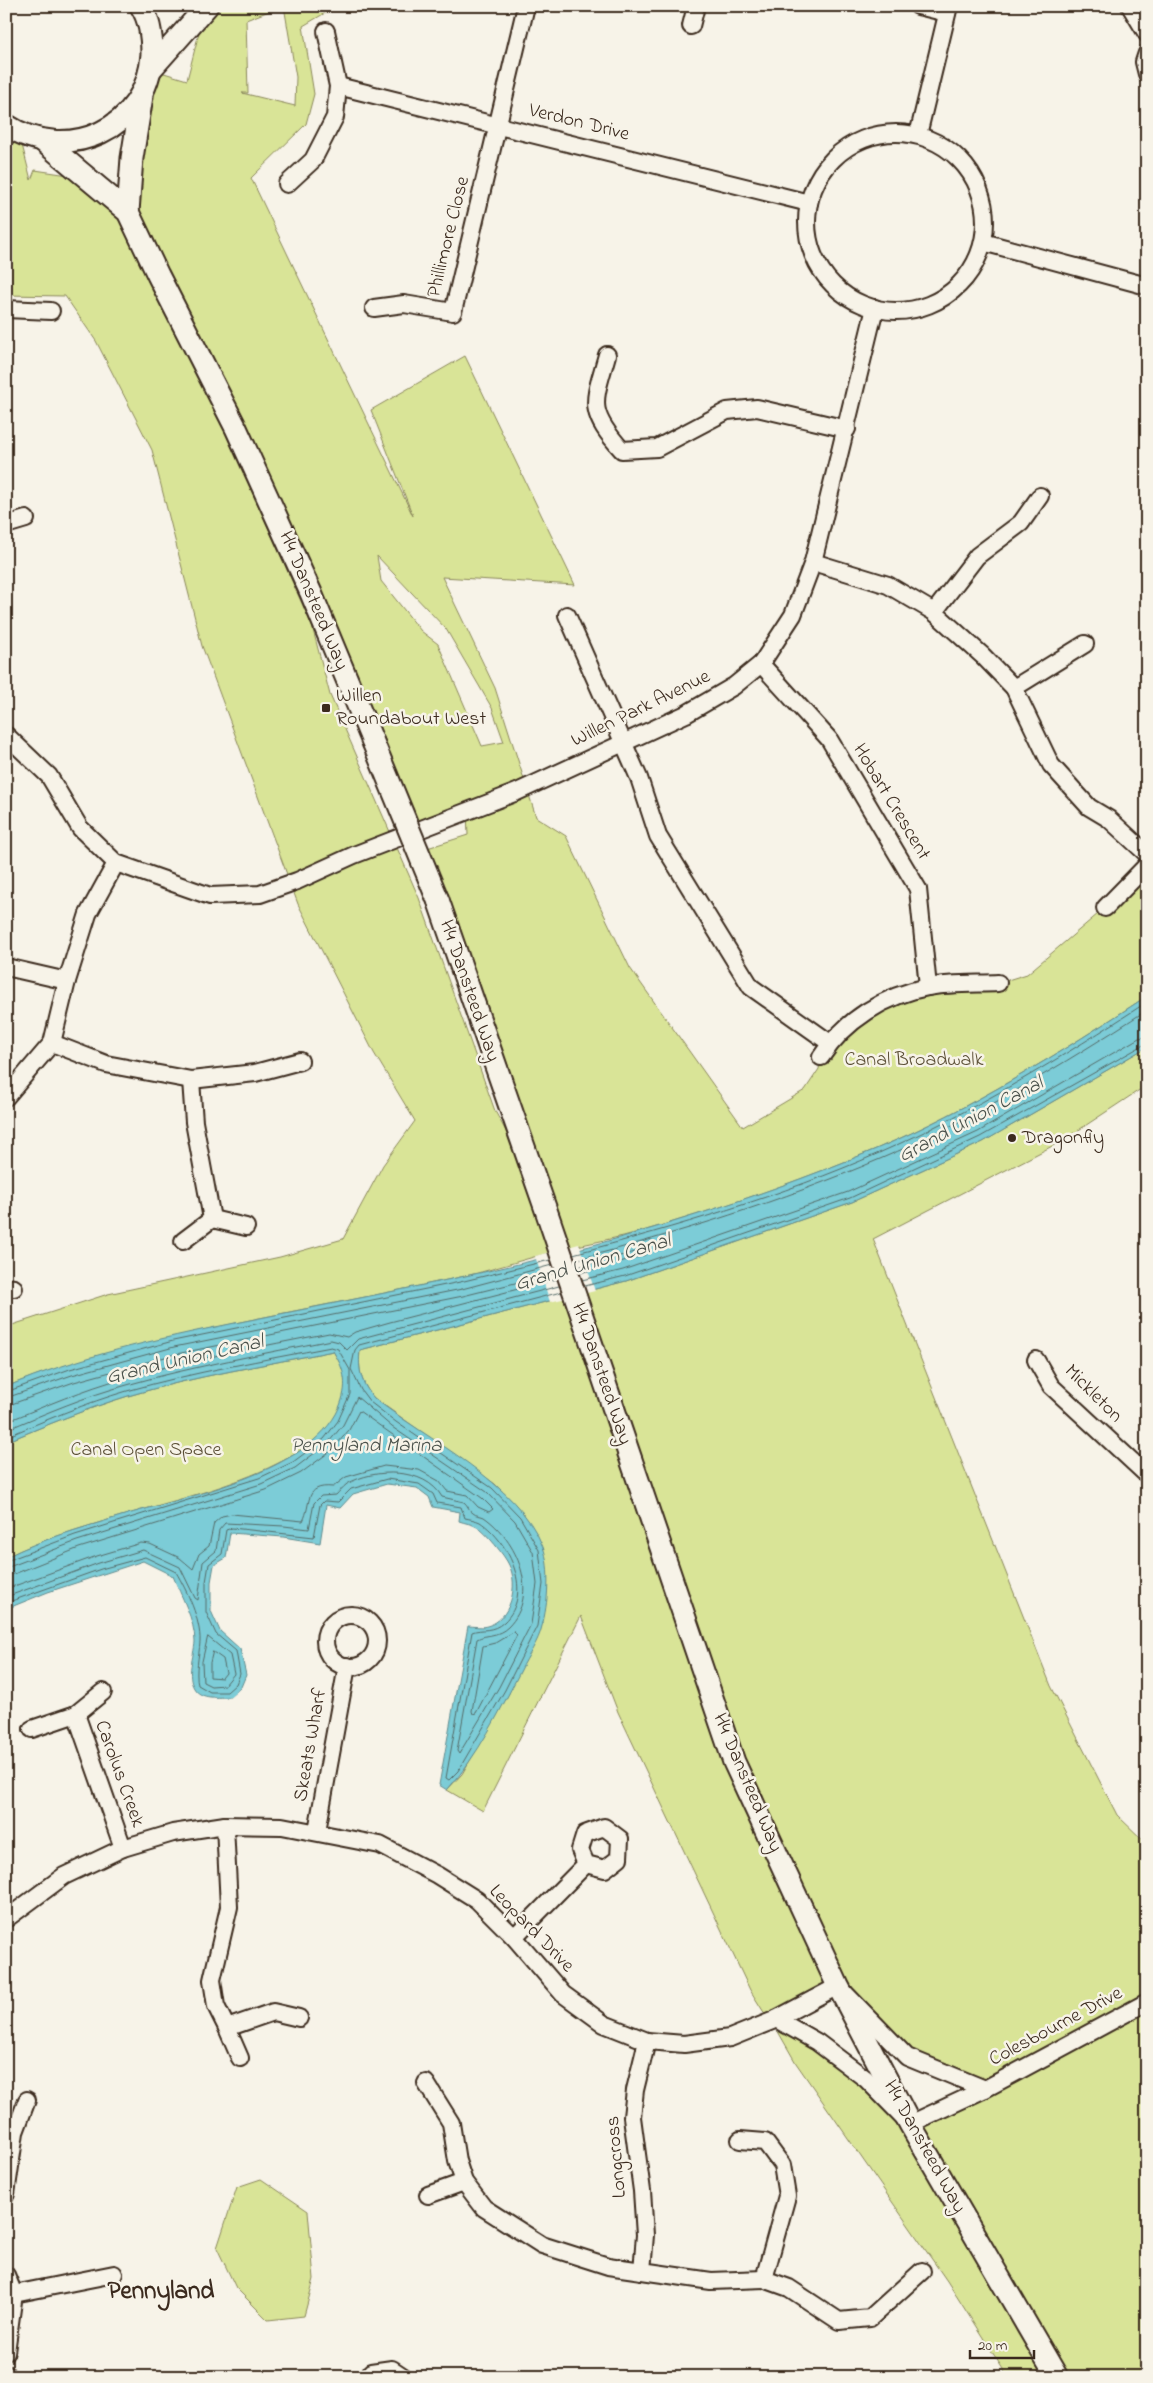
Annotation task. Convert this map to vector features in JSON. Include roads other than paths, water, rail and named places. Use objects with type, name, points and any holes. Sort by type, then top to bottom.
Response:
[{"type":"street","points":[[141,6],[161,45]]},
{"type":"street","points":[[10,131],[43,141],[67,142],[91,138],[112,127],[130,110],[143,90],[161,45],[207,6]]},
{"type":"street","points":[[498,124],[526,6]]},
{"type":"street","points":[[691,26],[696,6]]},
{"type":"street","points":[[918,6],[948,10],[918,136]]},
{"type":"street","points":[[1130,6],[1147,34]]},
{"type":"street","points":[[288,184],[313,160],[335,117],[338,86],[326,31]]},
{"type":"street","points":[[1147,53],[1144,62],[1147,74]]},
{"type":"street","name":"Verdon Drive","points":[[338,86],[498,124],[809,203]]},
{"type":"street","name":"H4 Dansteed Way","points":[[128,212],[132,158],[143,90]]},
{"type":"street","name":"Phillimore Close","points":[[374,308],[404,304],[453,312],[498,124]]},
{"type":"street","points":[[891,133],[918,136],[929,139],[949,150],[973,176],[985,210],[983,242],[970,273],[946,296],[929,305],[910,310],[889,311],[875,308],[861,304],[846,295],[832,283],[821,268],[813,252],[809,234],[809,203],[818,181],[830,163],[851,145],[863,139],[891,133]]},
{"type":"street","name":"H4 Dansteed Way","points":[[43,141],[128,212],[240,436],[311,592],[438,900],[543,1201],[734,1762],[838,1986],[910,2124],[1057,2377]]},
{"type":"street","points":[[983,242],[1147,286]]},
{"type":"street","name":"Willen Park Avenue","points":[[116,862],[210,896],[260,894],[297,881],[354,855],[518,792],[694,710],[734,686],[761,664],[794,614],[813,562],[875,308]]},
{"type":"street","points":[[6,309],[50,311]]},
{"type":"street","points":[[607,354],[596,396],[595,411],[608,434],[622,450],[657,448],[727,411],[757,408],[847,429]]},
{"type":"street","points":[[934,612],[977,556],[1021,523],[1040,496]]},
{"type":"street","points":[[6,525],[26,519]]},
{"type":"street","points":[[813,562],[888,585],[934,612],[983,656],[1014,688],[1051,765],[1090,807],[1109,819],[1147,854]]},
{"type":"street","points":[[567,615],[639,778],[658,836],[751,987],[830,1043]]},
{"type":"street","points":[[1014,688],[1084,644]]},
{"type":"street","name":"Hobart Crescent","points":[[761,664],[829,740],[918,889],[928,987]]},
{"type":"street","points":[[6,735],[48,776],[80,828],[116,862],[88,914],[67,981],[52,1043],[6,1097]]},
{"type":"street","points":[[1105,908],[1147,865]]},
{"type":"street","points":[[6,967],[67,981]]},
{"type":"street","points":[[821,1057],[830,1043],[852,1021],[893,998],[928,987],[998,983]]},
{"type":"street","points":[[52,1043],[106,1064],[191,1080],[255,1073],[300,1061]]},
{"type":"street","points":[[191,1080],[194,1122],[212,1218]]},
{"type":"street","points":[[212,1218],[246,1227]]},
{"type":"street","points":[[183,1241],[212,1218]]},
{"type":"street","name":"Mickleton","points":[[1036,1360],[1050,1386],[1147,1475]]},
{"type":"street","name":"Skeats Wharf","points":[[317,1831],[347,1666]]},
{"type":"street","name":"Carolus Creek","points":[[32,1729],[76,1714],[104,1692]]},
{"type":"street","name":"Carolus Creek","points":[[76,1714],[123,1848]]},
{"type":"street","points":[[225,1825],[229,1907],[212,1980],[216,2006],[240,2058]]},
{"type":"street","name":"Leopard Drive","points":[[6,1919],[64,1876],[123,1848],[174,1833],[225,1825],[282,1826],[317,1831],[380,1845],[437,1875],[477,1900],[514,1937],[563,1994],[604,2024],[647,2041],[684,2044],[730,2038],[776,2019],[838,1986]]},
{"type":"street","points":[[514,1937],[586,1864]]},
{"type":"street","name":"Colesbourne Drive","points":[[838,1986],[907,2057],[984,2089]]},
{"type":"street","name":"Colesbourne Drive","points":[[910,2124],[984,2089],[1146,2004]]},
{"type":"street","points":[[227,2028],[273,2012],[299,2018]]},
{"type":"street","points":[[776,2019],[817,2042],[866,2079],[910,2124]]},
{"type":"street","name":"Longcross","points":[[642,2271],[644,2226],[632,2117],[634,2090],[647,2041]]},
{"type":"street","points":[[426,2084],[451,2123],[457,2161],[464,2182],[484,2208],[542,2245],[608,2266],[711,2281],[764,2279],[789,2288],[839,2321],[870,2318],[922,2271]]},
{"type":"street","points":[[6,2194],[15,2132],[27,2100]]},
{"type":"street","points":[[740,2140],[765,2142],[782,2165],[787,2196],[764,2279]]},
{"type":"street","points":[[428,2195],[464,2182]]},
{"type":"street","points":[[14,2294],[114,2274]]},
{"type":"street","points":[[6,2275],[14,2294],[6,2352]]},
{"type":"street","points":[[371,2372],[392,2369],[404,2377]]},
{"type":"water","points":[[1147,996],[1147,1047],[983,1142],[852,1202],[626,1281],[360,1350],[361,1376],[374,1398],[493,1482],[514,1502],[531,1524],[546,1556],[548,1576],[547,1597],[538,1637],[488,1733],[469,1763],[447,1790],[439,1785],[468,1626],[485,1627],[502,1617],[511,1601],[513,1582],[512,1573],[507,1561],[495,1544],[481,1530],[459,1521],[460,1512],[433,1507],[429,1497],[417,1488],[387,1484],[353,1494],[340,1508],[326,1505],[320,1543],[283,1537],[230,1533],[226,1558],[214,1565],[211,1582],[211,1611],[220,1631],[240,1649],[246,1675],[241,1687],[230,1697],[205,1696],[194,1688],[191,1671],[195,1642],[193,1625],[187,1608],[173,1576],[143,1561],[48,1592],[6,1609],[6,1557],[62,1534],[210,1491],[274,1466],[302,1450],[324,1431],[339,1408],[344,1393],[344,1379],[341,1366],[333,1351],[153,1389],[81,1412],[6,1442],[6,1387],[62,1366],[119,1349],[509,1266],[616,1239],[722,1207],[876,1149],[947,1116],[1048,1059]]},
{"type":"place","name":"Willen Roundabout West","points":[[326,708]]},
{"type":"place","name":"Dragonfly","points":[[1012,1138]]},
{"type":"district","name":"Pennyland","points":[[161,2292]]},
{"type":"park label","name":"Canal Broadwalk","points":[[914,1060]]},
{"type":"park label","name":"Canal Open Space","points":[[146,1450]]},
{"type":"water label","name":"Grand Union Canal","points":[[971,1120]]},
{"type":"water label","name":"Grand Union Canal","points":[[593,1263]]},
{"type":"water label","name":"Grand Union Canal","points":[[185,1360]]},
{"type":"water label","name":"Pennyland Marina","points":[[366,1446]]}]
